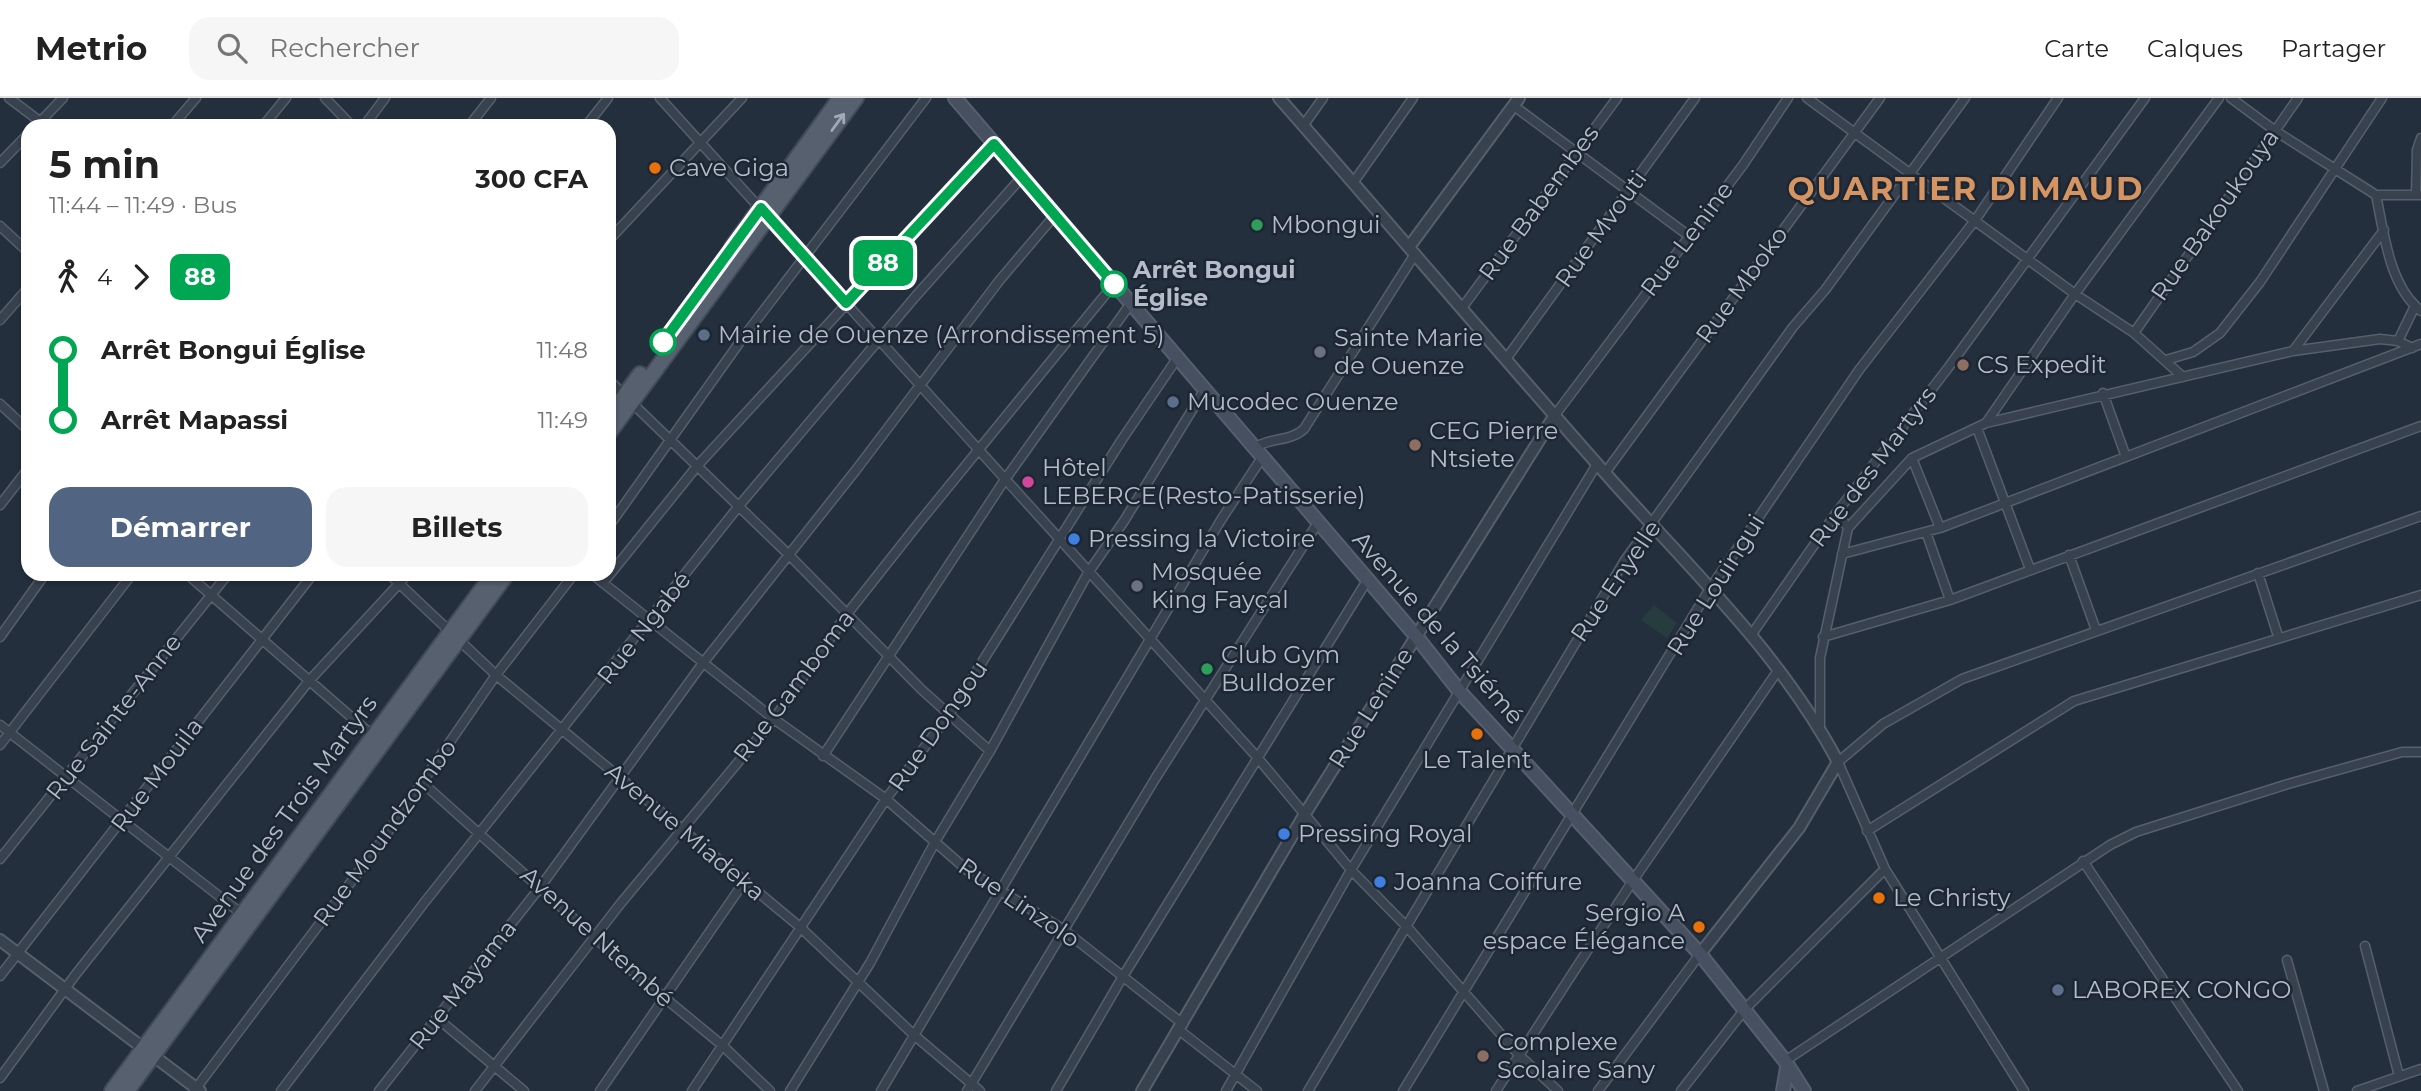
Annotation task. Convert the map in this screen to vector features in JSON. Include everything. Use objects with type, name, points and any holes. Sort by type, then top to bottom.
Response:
[{"type":"main road","points":[[764,212],[840,98]]},
{"type":"main road","points":[[616,420],[667,344],[764,212],[856,98]]},
{"type":"main road","name":"Avenue de la Tsiémé","points":[[956,98],[1021,178],[1319,521],[1460,692],[1700,954],[1745,1009],[1804,1091]]},
{"type":"main road","points":[[616,410],[628,399]]},
{"type":"main road","name":"Avenue des Trois Martyrs","points":[[112,1091],[148,1054],[456,634],[489,581]]},
{"type":"main road","name":"Avenue des Trois Martyrs","points":[[127,1091],[148,1054],[242,914],[373,736],[501,581]]},
{"type":"main road","points":[[1783,1091],[1786,1065]]},
{"type":"street","points":[[9,98],[35,119]]},
{"type":"street","points":[[45,119],[63,98]]},
{"type":"street","points":[[178,119],[196,98]]},
{"type":"street","points":[[269,119],[286,98]]},
{"type":"street","points":[[325,98],[345,119]]},
{"type":"street","points":[[368,119],[384,98]]},
{"type":"street","points":[[474,119],[491,98]]},
{"type":"street","points":[[592,119],[608,98]]},
{"type":"street","points":[[660,98],[920,383],[1004,481],[1060,538],[1088,573],[1257,757],[1306,812],[1351,870],[1408,928],[1519,1055],[1558,1091]]},
{"type":"street","points":[[616,233],[702,144],[742,98]]},
{"type":"street","points":[[616,516],[804,257],[926,98]]},
{"type":"street","points":[[1279,98],[1601,469],[1752,634],[1779,669],[1820,729],[1838,762],[1885,869],[2024,1091]]},
{"type":"street","points":[[1303,125],[1323,98]]},
{"type":"street","points":[[1353,183],[1413,98]]},
{"type":"street","name":"Rue Babembes","points":[[1462,308],[1617,98]]},
{"type":"street","name":"Rue Mvouti","points":[[1506,359],[1695,98]]},
{"type":"street","name":"Rue Lenine","points":[[1142,1091],[1306,812],[1555,415],[1788,98]]},
{"type":"street","points":[[1807,98],[2075,294],[2134,333],[2183,377]]},
{"type":"street","name":"Rue Mboko","points":[[1226,1091],[1351,870],[1601,469],[1856,134],[1880,98]]},
{"type":"street","name":"Rue Enyelle","points":[[1308,1091],[1408,928],[1512,747],[1625,560],[1793,327],[1825,290],[1965,98]]},
{"type":"street","name":"Rue Louingui","points":[[1403,1091],[1709,590],[1859,370],[1976,219],[2058,98]]},
{"type":"street","name":"Rue des Martyrs","points":[[1752,634],[1837,512],[2145,98]]},
{"type":"street","points":[[1986,423],[2075,294],[2219,98]]},
{"type":"street","points":[[2231,98],[2274,130],[2376,195],[2418,195],[2415,168],[2421,138]]},
{"type":"street","name":"Rue Bakoukouya","points":[[2134,333],[2298,98]]},
{"type":"street","points":[[2166,360],[2193,352],[2220,333],[2260,282],[2382,98]]},
{"type":"street","points":[[881,1091],[1258,452],[1271,439],[1292,437],[1304,429],[1412,251],[1517,102],[1575,153],[1689,236]]},
{"type":"street","points":[[0,163],[21,141]]},
{"type":"street","points":[[616,567],[698,466],[994,144]]},
{"type":"street","name":"Rue Ngabé","points":[[281,1091],[480,832],[738,507],[881,341],[915,297],[1021,178]]},
{"type":"street","points":[[2376,195],[2398,281],[2418,309],[2398,341]]},
{"type":"street","name":"Rue Mayama","points":[[379,1091],[541,886],[703,663],[920,383],[1055,215]]},
{"type":"street","points":[[0,226],[21,246]]},
{"type":"street","points":[[2293,351],[2384,230]]},
{"type":"street","name":"Rue Gamboma","points":[[475,1091],[595,936],[774,719],[847,614],[1114,284]]},
{"type":"street","points":[[0,320],[21,296]]},
{"type":"street","points":[[823,756],[1004,481],[1131,303]]},
{"type":"street","points":[[1820,729],[1820,658],[1848,528],[1912,458],[1986,423],[2103,393],[2293,351],[2357,340],[2398,341],[2412,348]]},
{"type":"street","points":[[1842,554],[1940,528],[2421,344]]},
{"type":"street","name":"Rue Dongou","points":[[692,1091],[887,799],[950,713],[1178,356]]},
{"type":"street","points":[[616,387],[990,751]]},
{"type":"street","points":[[790,1091],[913,889],[935,842],[990,751],[1088,573],[1124,521],[1205,389]]},
{"type":"street","points":[[2103,393],[2126,457]]},
{"type":"street","points":[[0,404],[21,424]]},
{"type":"street","points":[[1823,637],[1950,600],[2421,425]]},
{"type":"street","points":[[1977,428],[2030,569]]},
{"type":"street","points":[[1912,458],[1940,528]]},
{"type":"street","points":[[0,505],[21,478]]},
{"type":"street","points":[[1837,512],[1848,528]]},
{"type":"street","points":[[1598,1091],[1700,954],[1799,828],[1838,762],[1883,724],[1962,679],[2421,516]]},
{"type":"street","points":[[970,1087],[1205,699],[1319,521]]},
{"type":"street","points":[[1926,532],[1950,600]]},
{"type":"street","points":[[2068,555],[2096,630]]},
{"type":"street","points":[[2258,573],[2278,636]]},
{"type":"street","points":[[1056,1091],[1122,978],[1368,579]]},
{"type":"street","points":[[0,638],[40,581]]},
{"type":"street","points":[[0,745],[127,581]]},
{"type":"street","points":[[195,581],[262,636],[373,736]]},
{"type":"street","name":"Rue Sainte-Anne","points":[[0,859],[222,581]]},
{"type":"street","name":"Rue Mouila","points":[[0,976],[307,581]]},
{"type":"street","name":"Rue Moundzombo","points":[[196,1090],[424,784],[496,675],[569,581]]},
{"type":"street","name":"Rue Linzolo","points":[[601,581],[774,719],[887,799],[967,870],[998,892],[1064,930],[1257,1091]]},
{"type":"street","points":[[0,1078],[65,990],[309,681],[399,583]]},
{"type":"street","name":"Avenue Miadeka","points":[[399,583],[456,634],[496,675],[684,828],[744,882],[800,927],[970,1087],[980,1091]]},
{"type":"street","points":[[1867,831],[2074,701],[2278,636],[2421,595]]},
{"type":"street","points":[[1496,1091],[1632,882],[1779,669]]},
{"type":"street","points":[[0,725],[242,914]]},
{"type":"street","points":[[1786,1065],[2082,861],[2136,832],[2288,784],[2402,752],[2421,752]]},
{"type":"street","name":"Avenue Ntembé","points":[[424,784],[771,1091]]},
{"type":"street","points":[[2082,861],[2238,1091]]},
{"type":"street","points":[[1681,1091],[1745,1009],[1885,869]]},
{"type":"street","points":[[600,1091],[744,882]]},
{"type":"street","points":[[0,940],[196,1090]]},
{"type":"street","points":[[2365,946],[2399,1076]]},
{"type":"street","points":[[2287,960],[2324,1091]]},
{"type":"street","points":[[436,1018],[524,1091]]},
{"type":"street","points":[[2357,1091],[2421,1069]]},
{"type":"green space","points":[[1654,605],[1677,623],[1667,638],[1641,620]]},
{"type":"bus line","name":"88","points":[[663,342],[761,208],[846,303],[994,144],[1114,284]]},
{"type":"place","name":"Cave Giga","points":[[655,168]]},
{"type":"place","name":"Mbongui","points":[[1257,225]]},
{"type":"place","name":"Arrêt Bongui Église","points":[[1114,284]]},
{"type":"place","name":"Mairie de Ouenze (Arrondissement 5)","points":[[704,335]]},
{"type":"place","name":"Sainte Marie de Ouenze","points":[[1320,352]]},
{"type":"place","name":"CS Expedit","points":[[1963,365]]},
{"type":"place","name":"Mucodec Ouenze","points":[[1173,402]]},
{"type":"place","name":"CEG Pierre Ntsiete","points":[[1415,445]]},
{"type":"place","name":"Hôtel LEBERCE(Resto-Patisserie)","points":[[1028,482]]},
{"type":"place","name":"Pressing la Victoire","points":[[1074,539]]},
{"type":"place","name":"Mosquée King Fayçal","points":[[1137,586]]},
{"type":"place","name":"Club Gym Bulldozer","points":[[1207,669]]},
{"type":"place","name":"Le Talent","points":[[1477,734]]},
{"type":"place","name":"Pressing Royal","points":[[1284,834]]},
{"type":"place","name":"Joanna Coiffure","points":[[1380,882]]},
{"type":"place","name":"Le Christy","points":[[1879,898]]},
{"type":"place","name":"Sergio A espace Élégance","points":[[1699,927]]},
{"type":"place","name":"LABOREX CONGO","points":[[2058,990]]},
{"type":"place","name":"Complexe Scolaire Sany","points":[[1483,1056]]},
{"type":"district","name":"QUARTIER DIMAUD","points":[[1966,189]]}]
